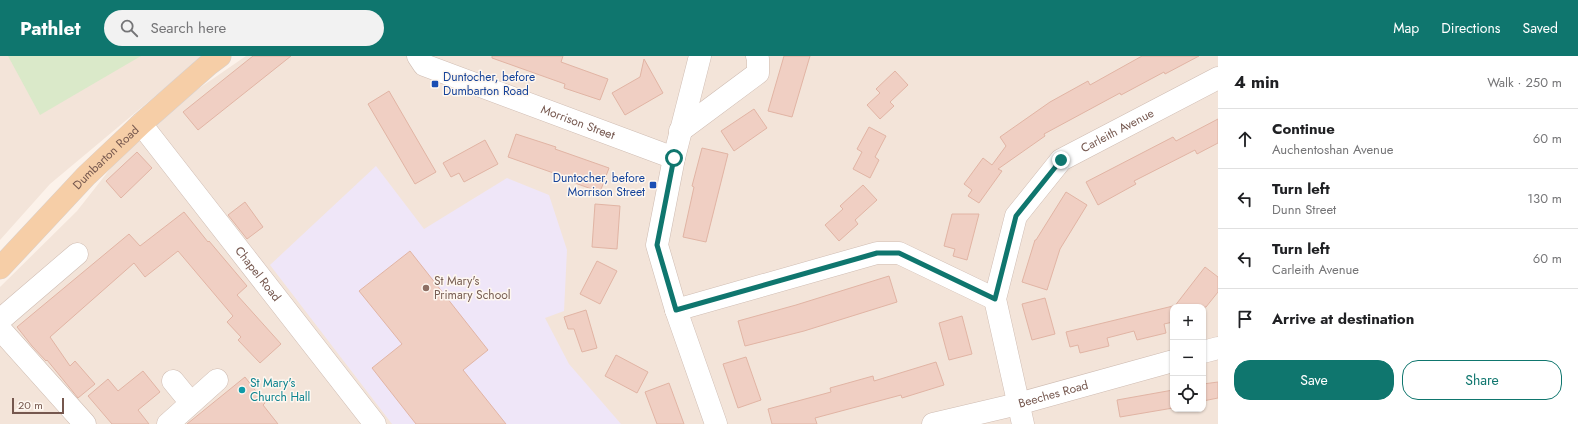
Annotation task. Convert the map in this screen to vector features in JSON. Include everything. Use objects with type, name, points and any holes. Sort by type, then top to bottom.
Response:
[{"type":"main road","name":"Dumbarton Road","points":[[0,268],[86,176],[141,124],[220,56]]},
{"type":"street","name":"Morrison Street","points":[[418,56],[424,65],[674,158]]},
{"type":"street","points":[[700,56],[680,131],[657,245],[676,310],[716,424]]},
{"type":"street","points":[[680,131],[758,73],[758,59],[756,56]]},
{"type":"street","name":"Carleith Avenue","points":[[1021,414],[995,299],[1016,216],[1061,160],[1218,78]]},
{"type":"street","name":"Chapel Road","points":[[141,124],[375,424]]},
{"type":"street","points":[[676,310],[877,253],[899,253],[995,299]]},
{"type":"street","points":[[0,320],[77,254]]},
{"type":"street","points":[[0,329],[86,424]]},
{"type":"street","points":[[1206,351],[1218,348]]},
{"type":"street","name":"Beeches Road","points":[[933,424],[1021,414],[1170,362]]},
{"type":"street","points":[[168,424],[217,380]]},
{"type":"street","points":[[173,381],[191,403]]},
{"type":"shaded area","points":[[0,56],[203,56],[50,184],[0,240]]},
{"type":"shaded area","points":[[246,56],[1218,56],[1218,424],[0,424],[0,287],[77,211],[143,127]]},
{"type":"shaded area","name":"St Mary's Primary School","points":[[376,166],[424,229],[507,178],[549,195],[567,250],[564,311],[545,318],[569,364],[621,424],[392,424],[270,265]]},
{"type":"green space","points":[[8,56],[141,56],[40,115]]},
{"type":"building","points":[[253,56],[291,56],[198,130],[183,112]]},
{"type":"building","points":[[492,56],[563,56],[561,62],[608,79],[600,100],[564,88],[565,84],[492,58]]},
{"type":"building","points":[[784,56],[810,56],[792,117],[768,111]]},
{"type":"building","points":[[1142,56],[1199,56],[1165,74],[1164,72],[1121,95],[1120,93],[1044,134],[1045,136],[998,169],[1002,171],[979,203],[968,196],[972,190],[964,184],[983,158],[992,165],[1006,146],[1000,137],[1050,102],[1088,81],[1090,85]]},
{"type":"building","points":[[644,59],[663,93],[625,115],[612,93],[640,77]]},
{"type":"building","points":[[895,71],[908,85],[890,102],[894,106],[880,119],[867,105],[880,93],[876,89]]},
{"type":"building","points":[[389,91],[436,172],[415,184],[368,104]]},
{"type":"building","points":[[754,109],[767,128],[734,151],[721,131]]},
{"type":"building","points":[[1218,119],[1218,143],[1197,154],[1195,150],[1134,181],[1136,184],[1098,205],[1086,182],[1173,137],[1176,141]]},
{"type":"building","points":[[869,127],[886,136],[875,157],[879,160],[870,178],[853,169],[862,152],[857,149]]},
{"type":"building","points":[[516,134],[556,147],[555,149],[609,168],[600,192],[561,178],[562,176],[508,157]]},
{"type":"building","points":[[485,140],[498,164],[464,182],[459,173],[451,177],[443,163]]},
{"type":"building","points":[[702,148],[728,154],[706,242],[683,237],[694,187],[692,186]]},
{"type":"building","points":[[137,152],[152,168],[121,198],[106,181]]},
{"type":"building","points":[[863,185],[877,200],[855,220],[858,224],[839,241],[825,225],[843,209],[840,206]]},
{"type":"building","points":[[1066,192],[1087,205],[1060,249],[1047,290],[1022,282],[1035,240]]},
{"type":"building","points":[[245,202],[263,227],[247,239],[228,215]]},
{"type":"building","points":[[595,204],[620,206],[617,249],[592,247]]},
{"type":"building","points":[[184,212],[247,286],[237,295],[281,344],[260,363],[238,340],[241,337],[227,322],[233,316],[178,251],[145,277],[134,263],[50,337],[70,366],[75,361],[95,384],[78,398],[47,360],[46,361],[32,346],[17,327],[129,234],[140,246]]},
{"type":"building","points":[[952,214],[979,214],[967,260],[953,256],[955,249],[944,246]]},
{"type":"building","points":[[410,251],[488,350],[463,370],[506,424],[416,424],[372,368],[402,344],[359,291]]},
{"type":"building","points":[[597,261],[617,271],[600,304],[580,294]]},
{"type":"building","points":[[1205,267],[1218,277],[1218,292],[1206,307],[1206,304],[1176,304]]},
{"type":"building","points":[[889,276],[897,302],[804,331],[745,346],[738,321],[796,305]]},
{"type":"building","points":[[1045,298],[1055,334],[1032,340],[1022,304]]},
{"type":"building","points":[[1170,307],[1170,323],[1164,324],[1166,333],[1137,340],[1134,331],[1107,338],[1109,346],[1080,353],[1078,345],[1070,347],[1066,332]]},
{"type":"building","points":[[586,310],[597,348],[582,352],[574,329],[568,329],[564,317]]},
{"type":"building","points":[[962,316],[972,354],[949,360],[939,323]]},
{"type":"building","points":[[616,355],[648,372],[637,393],[605,376]]},
{"type":"building","points":[[746,357],[761,400],[738,408],[723,364]]},
{"type":"building","points":[[936,362],[944,385],[902,398],[901,395],[815,418],[817,424],[772,424],[768,409],[831,392],[830,388],[873,376],[874,381]]},
{"type":"building","points":[[143,371],[160,392],[138,410],[149,424],[112,424],[88,396],[108,379],[118,391]]},
{"type":"building","name":"St Mary's Church Hall","points":[[245,377],[265,403],[263,405],[278,424],[187,424]]},
{"type":"building","points":[[1218,382],[1218,398],[1206,400],[1206,384]]},
{"type":"building","points":[[669,383],[684,424],[657,424],[645,392]]},
{"type":"building","points":[[1170,391],[1170,409],[1120,417],[1117,400]]},
{"type":"place","name":"Duntocher, before Dumbarton Road","points":[[435,84]]},
{"type":"place","name":"Duntocher, before Morrison Street","points":[[653,185]]},
{"type":"place","name":"St Mary's Primary School","points":[[426,288]]},
{"type":"place","name":"St Mary's Church Hall","points":[[242,390]]},
{"type":"route","points":[[674,158],[657,245],[676,310],[877,253],[899,253],[995,299],[1016,216],[1061,160]]}]
